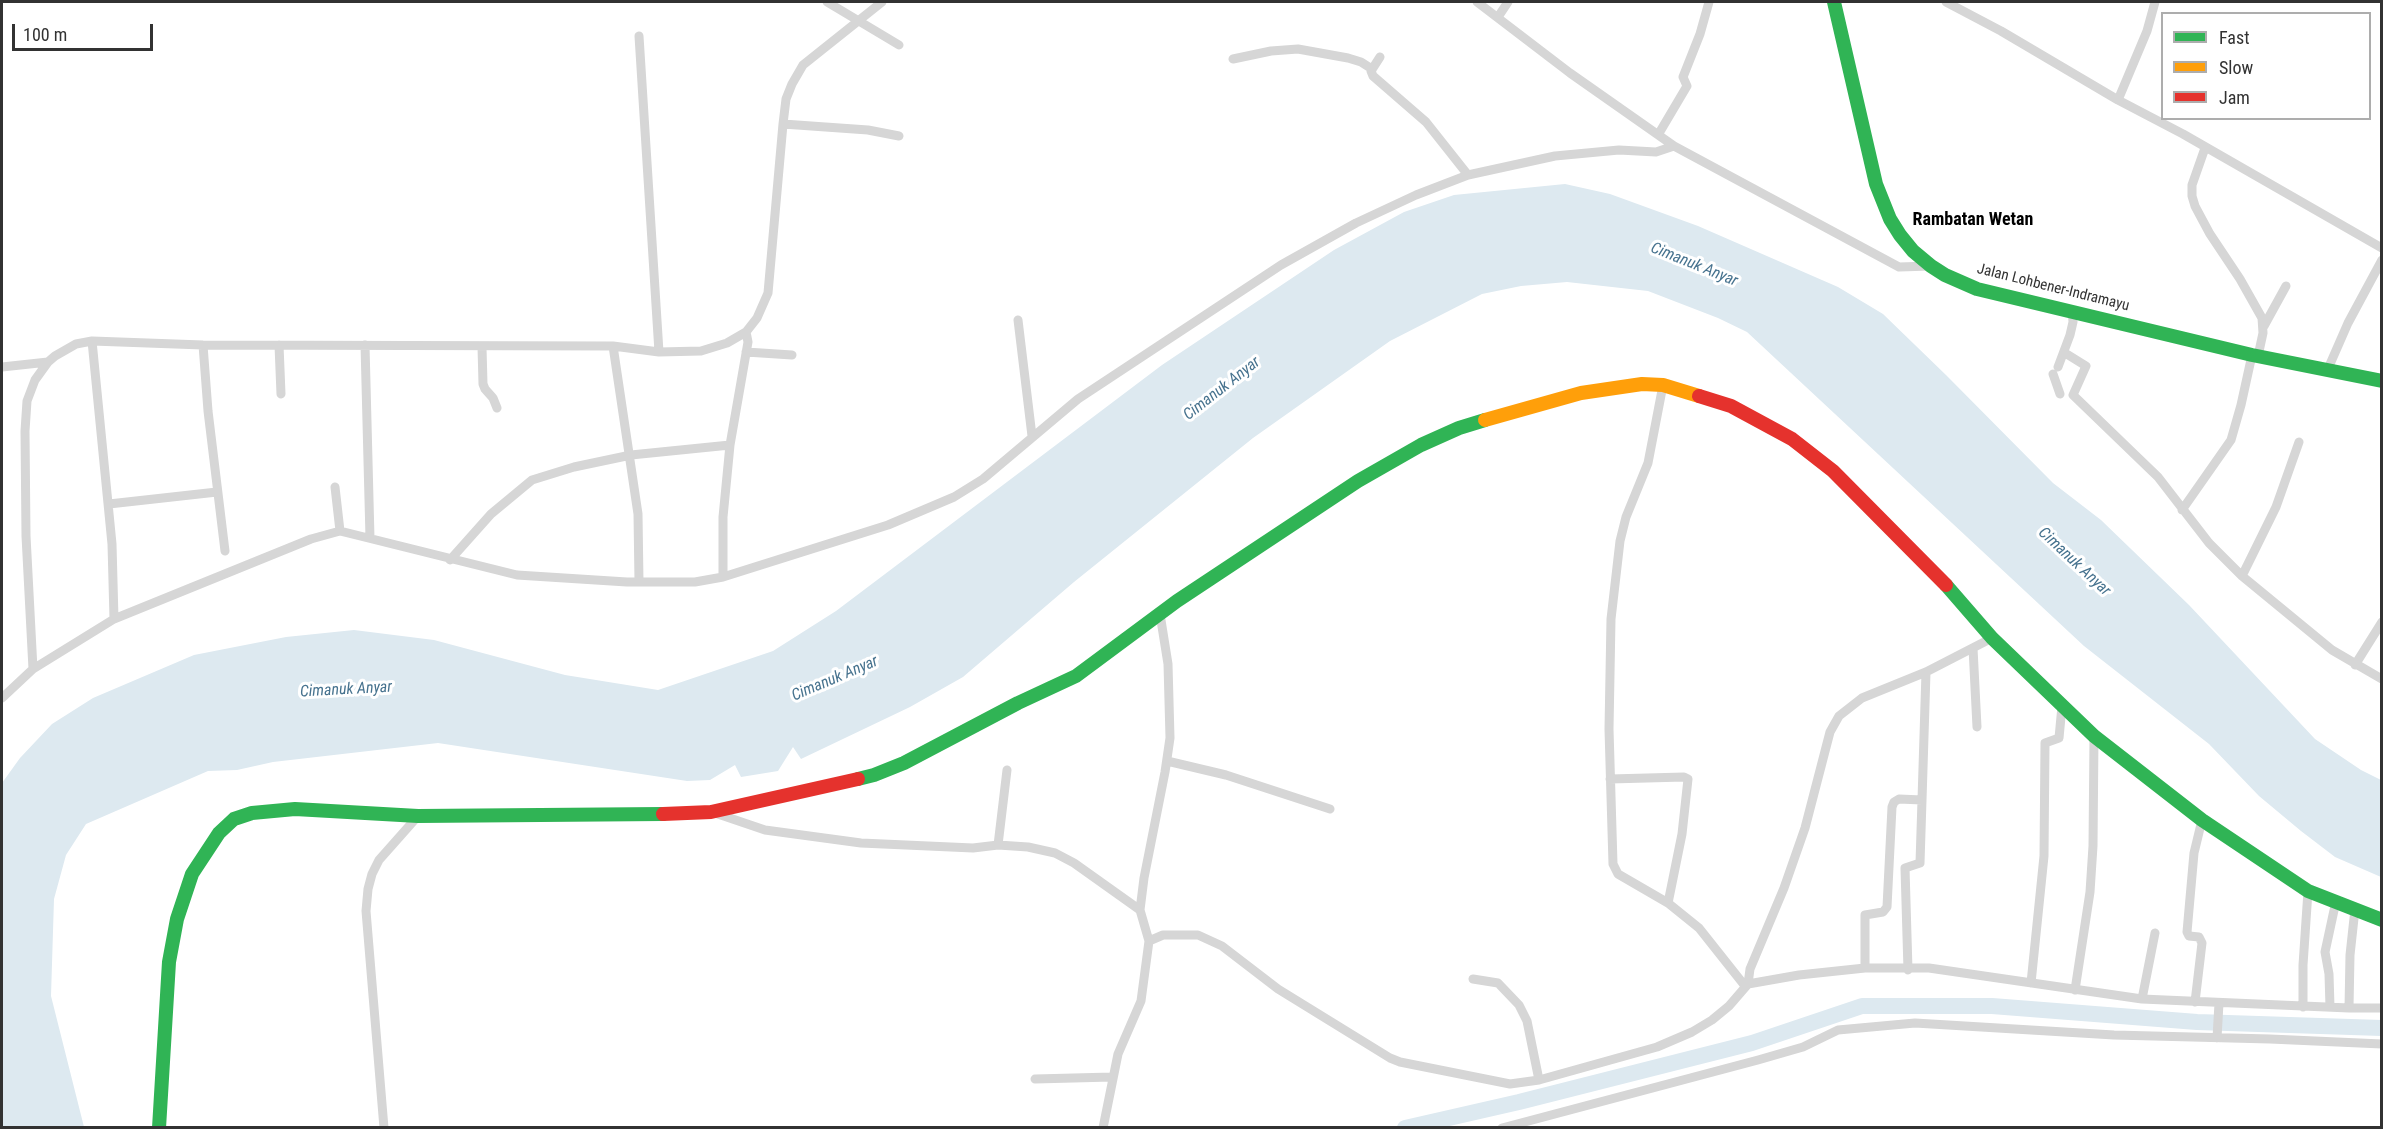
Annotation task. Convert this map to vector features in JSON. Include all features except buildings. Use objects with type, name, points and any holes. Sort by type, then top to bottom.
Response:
[{"type":"main road","name":"Jalan Lohbener-Indramayu","points":[[1834,2],[1876,184],[1890,219],[1900,235],[1931,266],[1977,289],[2255,355],[2382,381]]},
{"type":"main road","points":[[159,1128],[169,962],[177,919],[192,874],[219,833],[234,819],[252,813],[285,810],[418,816],[711,812],[874,775],[904,763],[1018,703],[1076,676],[1160,614],[1358,482],[1421,445],[1459,428],[1502,414],[1581,393],[1642,384],[1663,386],[1731,406],[1792,439],[1833,471],[1904,546],[1936,574],[1992,638],[2094,736],[2202,820],[2308,891],[2382,920]]},
{"type":"street","points":[[827,2],[899,45]]},
{"type":"street","points":[[33,669],[27,566],[25,431],[27,400],[45,362],[64,349],[92,340],[203,345],[659,346],[701,351],[727,343],[746,332],[757,318],[768,292],[786,99],[802,65],[882,2]]},
{"type":"street","points":[[1477,2],[1570,73],[1674,146],[1899,267],[1931,266]]},
{"type":"street","points":[[1498,17],[1508,2]]},
{"type":"street","points":[[1658,135],[1687,86],[1683,77],[1709,2]]},
{"type":"street","points":[[1946,2],[2001,30],[2204,153],[2382,248]]},
{"type":"street","points":[[2118,100],[2147,32],[2155,2]]},
{"type":"street","points":[[639,36],[659,346]]},
{"type":"street","points":[[1233,59],[1271,51],[1298,49],[1348,58],[1372,69]]},
{"type":"street","points":[[1380,57],[1372,69],[1372,76],[1438,135],[1468,175]]},
{"type":"street","points":[[783,124],[868,129],[899,136]]},
{"type":"street","points":[[2,698],[33,669],[114,619],[311,539],[340,531],[517,575],[639,582],[695,582],[723,578],[888,525],[954,497],[982,479],[1078,399],[1281,265],[1356,223],[1416,195],[1468,175],[1565,155],[1619,150],[1656,152],[1674,146]]},
{"type":"street","points":[[2204,153],[2192,186],[2195,206],[2210,234],[2258,308],[2264,326]]},
{"type":"street","points":[[2327,371],[2348,323],[2382,260]]},
{"type":"street","points":[[2182,510],[2231,441],[2264,326],[2286,286]]},
{"type":"street","points":[[2060,394],[2056,370],[2065,353],[2073,322],[2072,310]]},
{"type":"street","points":[[1018,320],[1032,436]]},
{"type":"street","points":[[723,578],[723,517],[730,445],[748,342],[746,332]]},
{"type":"street","points":[[92,340],[109,504],[114,619]]},
{"type":"street","points":[[203,345],[225,551]]},
{"type":"street","points":[[279,345],[281,394]]},
{"type":"street","points":[[365,345],[370,538]]},
{"type":"street","points":[[613,346],[631,454],[638,518],[639,582]]},
{"type":"street","points":[[482,347],[483,384],[497,408]]},
{"type":"street","points":[[746,352],[792,355]]},
{"type":"street","points":[[2065,353],[2086,366],[2073,394],[2158,477],[2209,543],[2242,576],[2332,650],[2382,679]]},
{"type":"street","points":[[2,367],[45,362]]},
{"type":"street","points":[[1663,386],[1648,463],[1626,516],[1620,541],[1611,619],[1610,779],[1614,869],[1668,903],[1699,928],[1747,985]]},
{"type":"street","points":[[2242,576],[2276,507],[2299,442]]},
{"type":"street","points":[[450,560],[491,514],[532,480],[574,467],[631,454],[730,445]]},
{"type":"street","points":[[334,487],[340,531]]},
{"type":"street","points":[[109,504],[217,492]]},
{"type":"street","points":[[1102,1128],[1118,1054],[1141,1001],[1149,941],[1140,909],[1170,738],[1168,664],[1160,614]]},
{"type":"street","points":[[2355,665],[2382,622]]},
{"type":"street","points":[[1149,941],[1163,935],[1198,934],[1222,946],[1278,988],[1328,1021],[1400,1062],[1510,1084],[1539,1080],[1657,1047],[1692,1032],[1712,1020],[1729,1006],[1747,985],[1749,969],[1805,828],[1830,732],[1839,716],[1862,698],[1926,672],[1992,638]]},
{"type":"street","points":[[1973,648],[1977,727]]},
{"type":"street","points":[[1908,970],[1905,868],[1920,863],[1926,672]]},
{"type":"street","points":[[2031,983],[2044,856],[2045,743],[2058,739],[2062,706]]},
{"type":"street","points":[[2076,990],[2090,892],[2094,736]]},
{"type":"street","points":[[1167,760],[1226,775],[1330,809]]},
{"type":"street","points":[[998,845],[1007,770]]},
{"type":"street","points":[[1610,779],[1684,777],[1688,779],[1682,834],[1668,903]]},
{"type":"street","points":[[1865,968],[1866,915],[1883,912],[1887,908],[1892,807],[1899,799],[1922,801]]},
{"type":"street","points":[[711,812],[765,830],[842,841],[898,846],[973,848],[998,845],[1028,847],[1055,853],[1140,909]]},
{"type":"street","points":[[384,1128],[366,911],[368,889],[372,874],[387,848],[418,816]]},
{"type":"street","points":[[2195,1002],[2202,943],[2199,937],[2189,936],[2187,932],[2194,853],[2202,820]]},
{"type":"street","points":[[2303,1006],[2308,891]]},
{"type":"street","points":[[2331,1007],[2325,952],[2336,901]]},
{"type":"street","points":[[2349,1008],[2350,955],[2355,909]]},
{"type":"street","points":[[2142,999],[2155,933]]},
{"type":"street","points":[[1747,985],[1799,975],[1865,968],[1908,970],[1929,968],[2142,999],[2195,1002],[2218,1007],[2382,1008]]},
{"type":"street","points":[[1473,979],[1498,982],[1519,1005],[1527,1021],[1539,1080]]},
{"type":"street","points":[[2217,1035],[2218,1007]]},
{"type":"street","points":[[1502,1128],[1747,1064],[1803,1047],[1838,1030],[1915,1023],[2105,1035],[2217,1035],[2382,1044]]},
{"type":"street","points":[[1035,1079],[1112,1077]]},
{"type":"water","name":"Cimanuk Anyar","points":[[1565,184],[1610,194],[1698,226],[1838,287],[1883,314],[2053,483],[2101,520],[2189,605],[2315,739],[2361,770],[2381,780],[2381,877],[2335,857],[2301,831],[2259,796],[2209,744],[2084,646],[1747,332],[1718,318],[1648,291],[1567,282],[1521,286],[1482,294],[1390,341],[1253,438],[1074,582],[963,677],[910,707],[801,759],[793,747],[778,771],[741,777],[735,765],[710,780],[687,781],[438,743],[273,762],[237,770],[208,771],[86,824],[66,855],[54,899],[51,996],[84,1127],[2,1127],[2,783],[20,758],[52,724],[93,698],[194,655],[286,637],[354,630],[434,640],[565,675],[658,690],[773,651],[836,611],[1162,365],[1334,250],[1404,212],[1454,195]]},
{"type":"waterway","points":[[1405,1128],[1519,1102],[1752,1043],[1862,1006],[1992,1006],[2197,1022],[2382,1028]]},
{"type":"traffic: fast","points":[[1834,2],[1876,184],[1890,219],[1900,235],[1913,251],[1931,266],[1977,289],[2252,355],[2382,381]]},
{"type":"traffic: fast","points":[[858,779],[904,763],[1018,703],[1076,676],[1177,601],[1358,481],[1421,445],[1459,428],[1485,420]]},
{"type":"traffic: fast","points":[[1946,585],[1992,638],[2094,736],[2202,820],[2308,891],[2382,920]]},
{"type":"traffic: fast","points":[[159,1128],[169,962],[177,919],[192,874],[219,833],[234,819],[252,813],[295,809],[418,816],[663,814]]},
{"type":"traffic: slow","points":[[1485,420],[1581,393],[1642,384],[1663,385],[1699,396]]},
{"type":"traffic: jam","points":[[1699,396],[1731,406],[1792,439],[1833,471],[1946,585]]},
{"type":"traffic: jam","points":[[663,814],[711,812],[858,779]]},
{"type":"district","name":"Rambatan Wetan","points":[[1973,220]]}]
